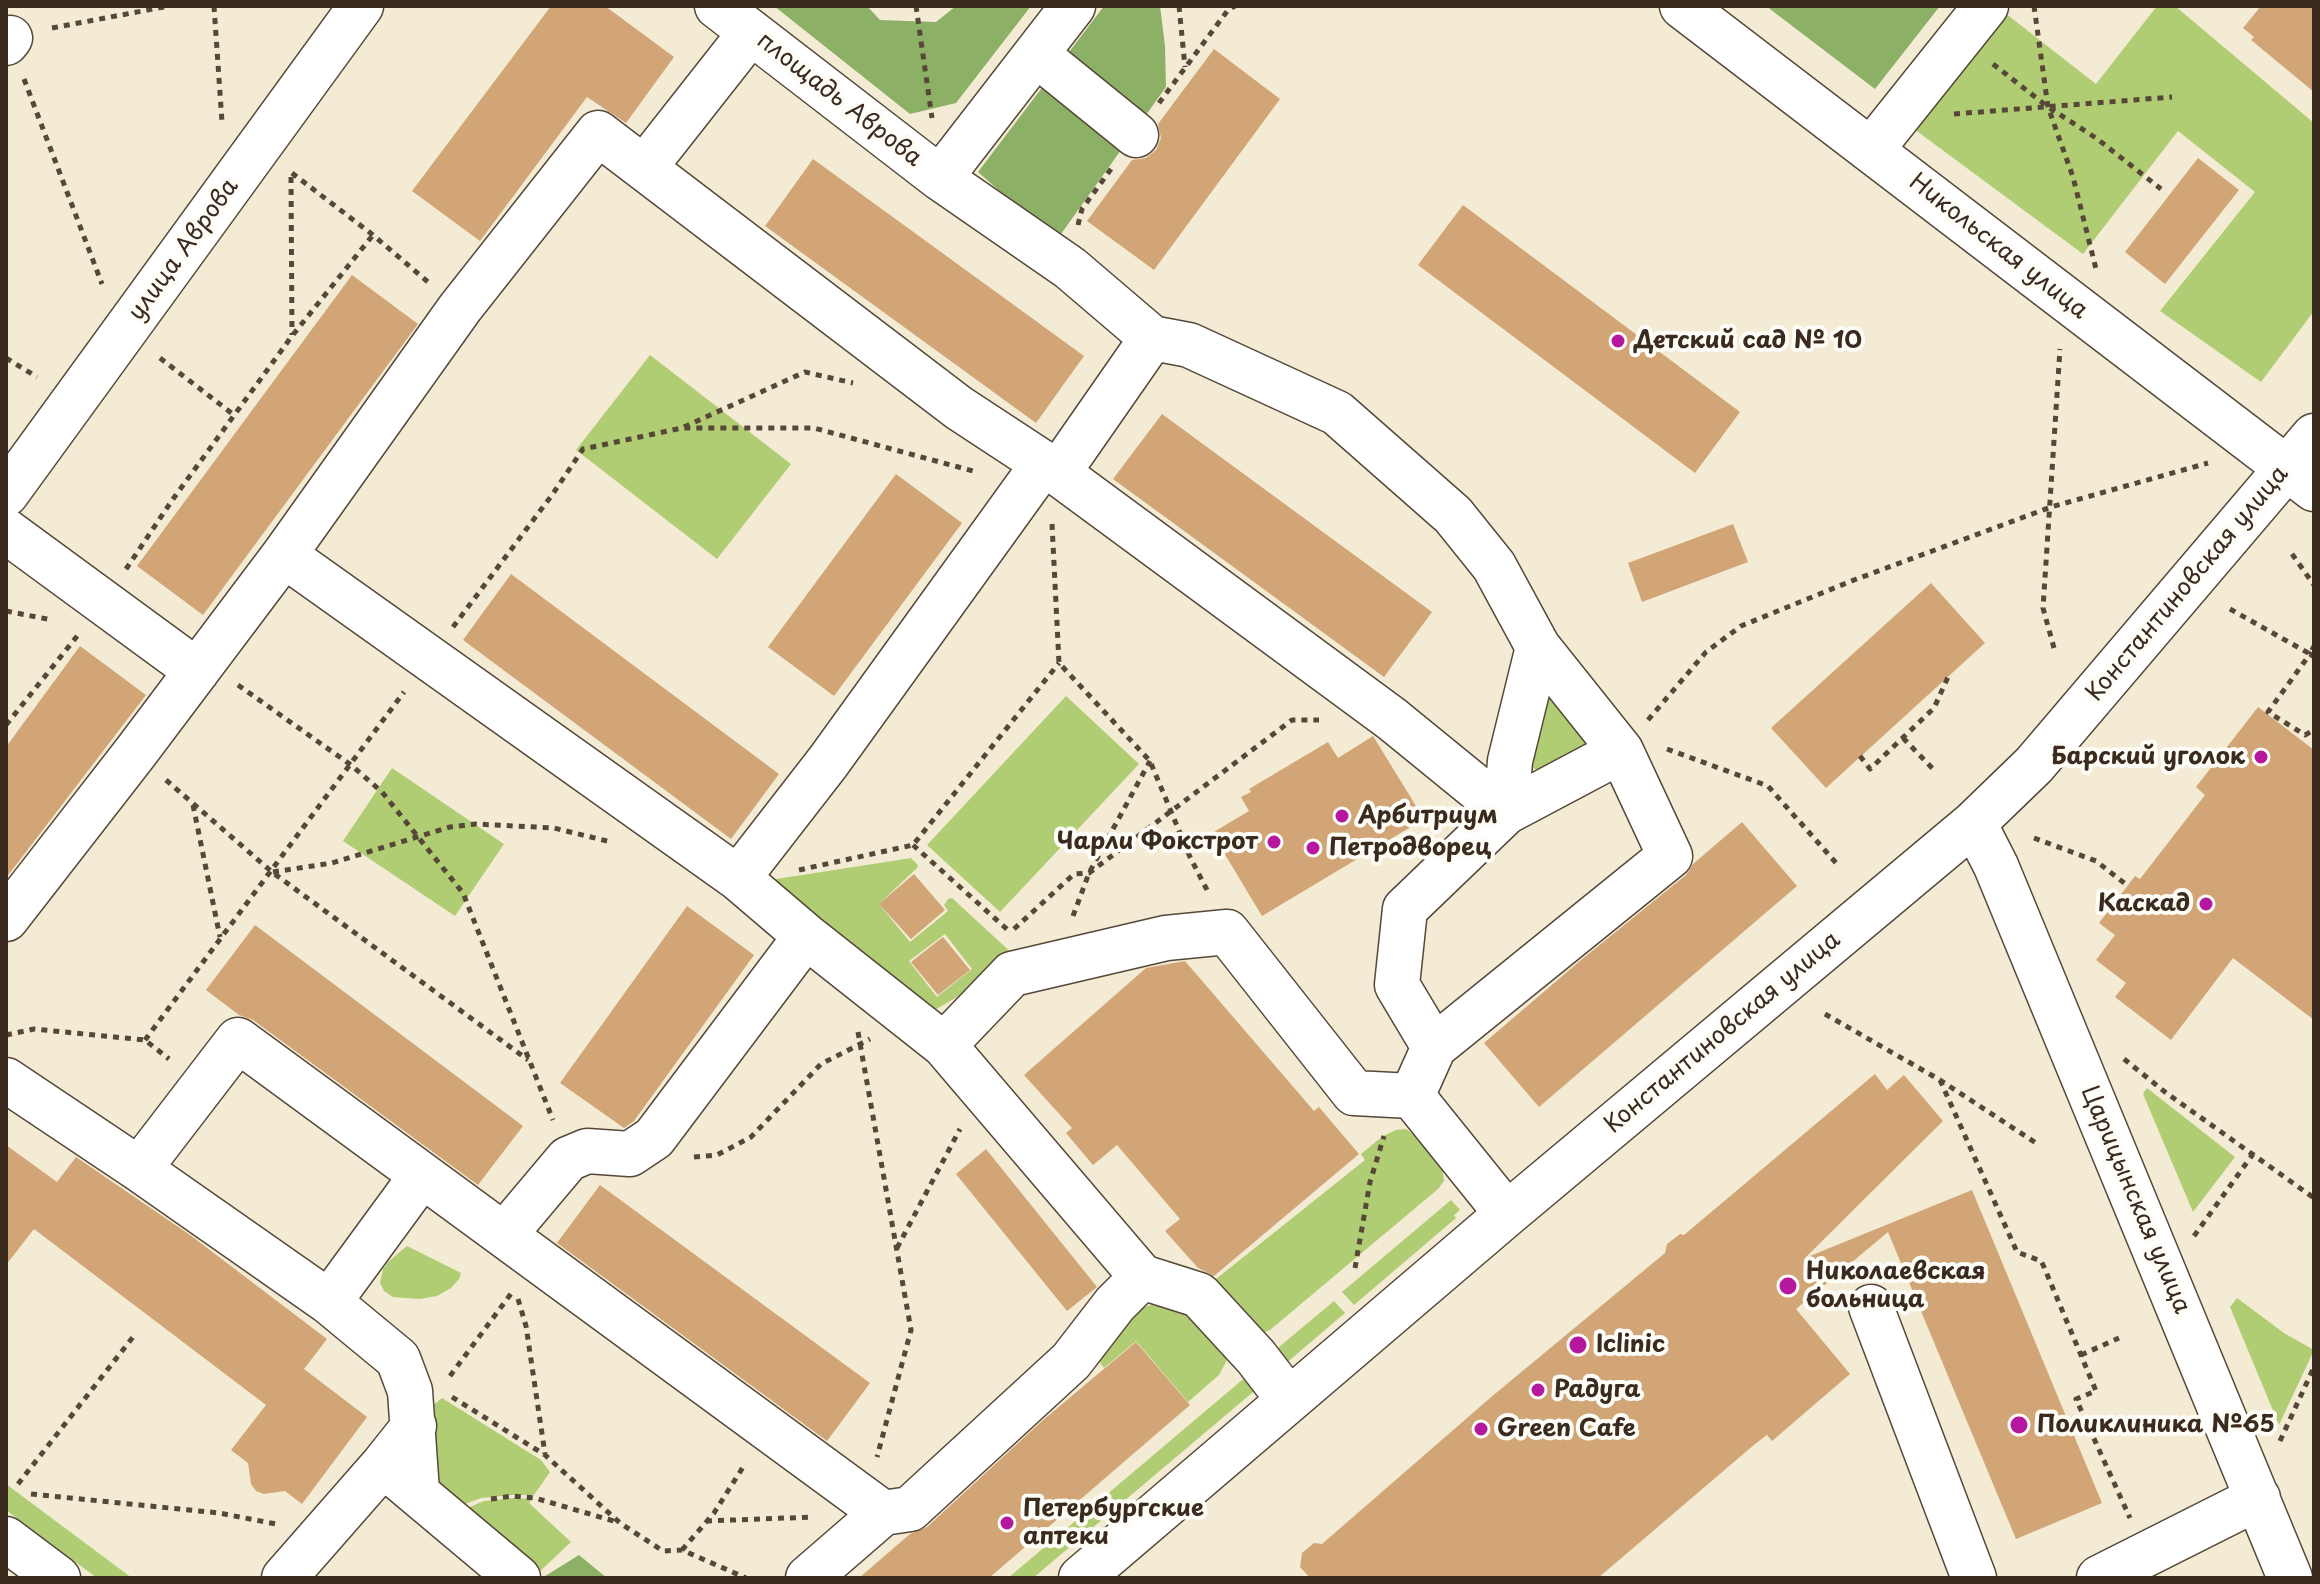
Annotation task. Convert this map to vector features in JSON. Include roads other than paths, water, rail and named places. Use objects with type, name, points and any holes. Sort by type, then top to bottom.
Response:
[{"type":"street","name":"улица Аврова","points":[[6,494],[361,6]]},
{"type":"street","name":"площадь Аврова","points":[[717,6],[940,178],[1073,6]]},
{"type":"street","name":"Никольская улица","points":[[1682,6],[1883,134],[2305,465]]},
{"type":"street","points":[[1883,134],[1975,16]]},
{"type":"street","points":[[644,168],[751,32]]},
{"type":"street","points":[[1036,54],[1136,135]]},
{"type":"street","points":[[6,919],[284,555],[460,308],[598,133],[1043,474],[1392,719],[1506,812]]},
{"type":"street","points":[[940,178],[1070,268],[1152,338],[1189,345],[1337,413],[1453,515],[1494,566],[1538,647],[1621,751],[1670,856],[1434,1047],[1412,1096]]},
{"type":"street","points":[[738,878],[1043,474],[1152,338]]},
{"type":"street","name":"Константиновская улица","points":[[1081,1578],[1507,1214],[1974,823],[2034,765],[2305,465]]},
{"type":"street","points":[[6,531],[197,671]]},
{"type":"street","points":[[284,555],[738,878],[928,1033],[981,1089],[1142,1277],[1199,1295],[1256,1357],[1289,1400]]},
{"type":"street","points":[[1506,812],[1510,761],[1538,647]]},
{"type":"street","points":[[1434,1047],[1397,985],[1405,909],[1506,812],[1621,751]]},
{"type":"street","name":"Царицынская улица","points":[[1974,823],[1996,866],[2290,1578]]},
{"type":"street","points":[[928,1033],[1012,974],[1166,938],[1227,932],[1354,1093],[1412,1096],[1507,1214]]},
{"type":"street","points":[[504,1235],[568,1159],[587,1151],[630,1154],[654,1138],[806,936]]},
{"type":"street","points":[[139,1169],[238,1040],[883,1513]]},
{"type":"street","points":[[6,1080],[329,1302],[398,1359],[410,1391],[414,1426],[431,1503]]},
{"type":"street","points":[[329,1302],[422,1175]]},
{"type":"street","points":[[808,1578],[883,1513],[910,1509],[1071,1361],[1115,1304],[1142,1277]]},
{"type":"street","points":[[1871,1307],[1974,1578]]},
{"type":"street","points":[[284,1578],[414,1426]]},
{"type":"street","points":[[383,1465],[518,1578]]},
{"type":"street","points":[[2099,1578],[2258,1498]]},
{"type":"place","name":"Детский сад № 10","points":[[1618,341]]},
{"type":"place","name":"Барский уголок","points":[[2261,757]]},
{"type":"place","name":"Арбитриум","points":[[1342,816]]},
{"type":"place","name":"Чарли Фокстрот","points":[[1274,842]]},
{"type":"place","name":"Петродворец","points":[[1313,848]]},
{"type":"place","name":"Каскад","points":[[2206,904]]},
{"type":"place","name":"Николаевская больница","points":[[1788,1286]]},
{"type":"place","name":"Iclinic","points":[[1578,1345]]},
{"type":"place","name":"Радуга","points":[[1538,1390]]},
{"type":"place","name":"Поликлиника №65","points":[[2019,1425]]},
{"type":"place","name":"Green Cafe","points":[[1481,1429]]},
{"type":"place","name":"Петербургские аптеки","points":[[1007,1523]]}]
